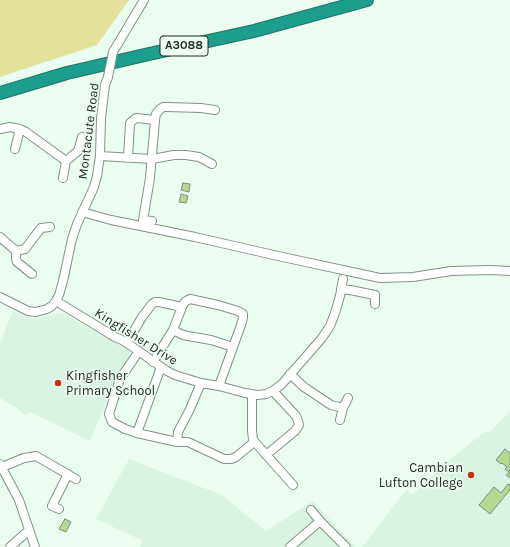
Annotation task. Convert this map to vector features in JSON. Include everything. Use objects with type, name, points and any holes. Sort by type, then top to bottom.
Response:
[{"type":"highway","name":"A3088","points":[[0,93],[67,73],[254,31],[367,0]]},
{"type":"street","name":"Montacute Road","points":[[56,302],[63,281],[76,224],[94,187],[97,176],[100,156],[101,118],[113,52],[144,0]]},
{"type":"street","points":[[116,216],[133,220],[148,221],[155,120],[156,114],[159,110],[163,107],[215,110]]},
{"type":"street","points":[[128,158],[130,123],[136,118],[155,120]]},
{"type":"street","points":[[0,129],[20,129],[66,161]]},
{"type":"street","points":[[15,149],[20,129]]},
{"type":"street","points":[[63,178],[66,161],[78,151],[82,138]]},
{"type":"street","points":[[100,156],[152,159],[174,155],[186,155],[199,157],[212,164]]},
{"type":"street","points":[[82,212],[111,220],[380,278],[413,277],[451,271],[510,271]]},
{"type":"street","points":[[16,251],[25,249],[41,228],[50,226]]},
{"type":"street","points":[[0,237],[16,251],[17,262],[32,274]]},
{"type":"street","points":[[266,455],[295,431],[299,425],[296,416],[273,391],[282,384],[322,338],[330,326],[335,313],[343,279]]},
{"type":"street","points":[[341,289],[375,295],[374,304]]},
{"type":"street","points":[[0,297],[28,311],[36,312],[47,309],[56,302]]},
{"type":"street","points":[[153,362],[173,330],[184,303],[190,299],[218,305],[240,312],[243,318],[242,325],[219,386]]},
{"type":"street","name":"Kingfisher Drive","points":[[56,302],[127,343],[175,376],[245,393],[266,394],[273,391]]},
{"type":"street","points":[[127,343],[148,308],[155,302],[182,307]]},
{"type":"street","points":[[173,330],[188,336],[211,340],[233,347]]},
{"type":"street","points":[[139,351],[120,379],[109,414],[112,422],[137,433],[181,442],[220,458],[227,459],[236,457],[254,442]]},
{"type":"street","points":[[137,433],[161,367]]},
{"type":"street","points":[[290,374],[304,387],[332,405],[343,408]]},
{"type":"street","points":[[181,442],[178,432],[201,383]]},
{"type":"street","points":[[252,394],[252,430],[254,442],[293,485]]},
{"type":"street","points":[[340,420],[343,408],[348,398]]},
{"type":"street","points":[[35,547],[19,500],[1,466],[24,458],[36,456],[76,478]]},
{"type":"street","points":[[59,509],[52,506],[68,474]]},
{"type":"street","points":[[311,510],[346,547]]},
{"type":"street","points":[[290,547],[320,521]]},
{"type":"street","points":[[10,547],[29,530]]},
{"type":"shaded area","points":[[0,0],[129,0],[97,45],[0,77]]},
{"type":"shaded area","name":"Kingfisher Primary School","points":[[13,311],[32,318],[40,318],[61,313],[130,350],[130,355],[121,369],[90,441],[30,412],[25,415],[0,398],[0,343]]},
{"type":"shaded area","name":"Cambian Lufton College","points":[[510,411],[510,547],[362,547],[407,489],[412,495],[454,456],[486,431],[490,432]]},
{"type":"shaded area","points":[[129,459],[222,495],[266,531],[313,501],[355,547],[140,547],[143,541],[96,519]]},
{"type":"building","points":[[183,183],[190,184],[189,192],[181,190]]},
{"type":"building","points":[[181,194],[188,196],[186,203],[179,202]]},
{"type":"building","points":[[505,449],[510,453],[510,478],[506,475],[509,472],[505,469],[507,467],[496,460]]},
{"type":"building","points":[[508,484],[510,484],[510,490],[490,514],[479,505],[494,487],[501,493]]},
{"type":"building","points":[[65,519],[71,522],[66,532],[59,529]]},
{"type":"place","name":"Kingfisher Primary School","points":[[58,383]]},
{"type":"place","name":"Cambian Lufton College","points":[[471,475]]}]
